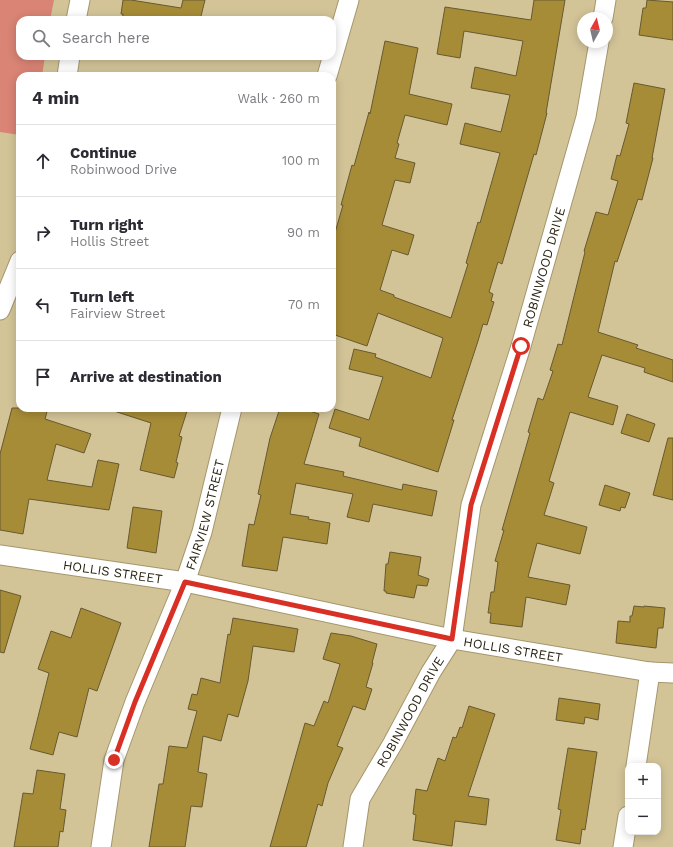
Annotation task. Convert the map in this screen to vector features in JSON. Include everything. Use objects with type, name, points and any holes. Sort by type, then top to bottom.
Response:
[{"type":"street","points":[[77,16],[80,0]]},
{"type":"street","points":[[336,45],[349,0]]},
{"type":"street","points":[[604,12],[606,0]]},
{"type":"street","name":"ROBINWOOD DRIVE","points":[[353,847],[360,799],[393,743],[431,672],[452,639],[471,505],[521,346],[586,117],[598,48]]},
{"type":"street","points":[[68,72],[69,60]]},
{"type":"street","points":[[328,72],[332,60]]},
{"type":"street","points":[[0,310],[16,271]]},
{"type":"street","name":"FAIRVIEW STREET","points":[[101,847],[114,760],[135,702],[185,582],[202,532],[231,412]]},
{"type":"street","name":"HOLLIS STREET","points":[[0,555],[185,582],[452,639],[650,672],[673,673]]},
{"type":"street","points":[[636,763],[650,672]]},
{"type":"street","points":[[623,847],[625,835]]},
{"type":"shaded area","points":[[0,0],[54,0],[51,16],[16,16],[16,60],[44,60],[43,72],[16,72],[16,134],[0,132]]},
{"type":"building","points":[[123,0],[181,8],[183,0],[205,0],[201,16],[123,16],[123,14],[121,14]]},
{"type":"building","points":[[534,0],[565,0],[547,113],[536,155],[534,154],[502,264],[498,262],[489,292],[493,294],[491,301],[494,302],[487,325],[483,324],[452,420],[454,420],[438,472],[359,446],[361,438],[329,428],[336,409],[369,420],[383,377],[349,369],[354,349],[376,354],[375,357],[431,378],[443,338],[378,313],[367,346],[336,335],[336,229],[352,165],[354,166],[369,112],[370,114],[385,41],[418,48],[409,94],[452,104],[447,125],[405,115],[397,143],[399,144],[395,158],[415,163],[410,183],[395,180],[382,225],[414,235],[408,255],[392,250],[380,290],[394,295],[394,297],[451,318],[468,264],[466,263],[478,222],[480,223],[500,153],[460,144],[465,123],[501,132],[510,95],[471,88],[475,67],[516,76],[523,41],[464,31],[460,58],[437,54],[445,7],[531,20]]},
{"type":"building","points":[[647,0],[673,2],[673,40],[639,35],[643,8],[646,8]]},
{"type":"building","points":[[634,83],[665,89],[653,158],[642,200],[638,199],[617,262],[615,261],[598,332],[638,345],[636,348],[673,360],[673,382],[644,372],[645,368],[602,355],[588,397],[618,406],[613,425],[570,412],[549,481],[554,483],[544,515],[587,527],[580,554],[537,543],[528,577],[570,585],[566,605],[526,597],[522,627],[490,623],[491,613],[488,613],[491,592],[494,592],[498,562],[495,561],[504,530],[502,530],[530,433],[528,432],[538,398],[543,400],[553,371],[550,370],[558,344],[562,345],[585,252],[584,251],[596,212],[608,215],[618,181],[611,179],[617,155],[620,156],[629,124],[626,123]]},
{"type":"building","points":[[12,408],[16,408],[16,412],[47,412],[45,419],[91,434],[84,453],[56,444],[47,480],[92,487],[98,460],[119,464],[109,510],[29,499],[23,534],[0,530],[0,454]]},
{"type":"building","points":[[117,412],[187,412],[179,436],[182,437],[174,478],[140,470],[151,423]]},
{"type":"building","points":[[279,412],[313,412],[319,414],[304,464],[344,472],[343,476],[402,490],[403,484],[437,491],[432,516],[373,504],[369,522],[347,517],[353,494],[296,483],[290,514],[309,517],[308,519],[330,523],[327,544],[283,537],[277,571],[242,566],[249,524],[254,525],[261,495],[258,494],[270,438]]},
{"type":"building","points":[[627,414],[655,424],[649,442],[621,433]]},
{"type":"building","points":[[668,438],[673,438],[673,500],[653,495]]},
{"type":"building","points":[[605,485],[630,493],[625,508],[621,507],[620,511],[599,505]]},
{"type":"building","points":[[133,507],[162,511],[156,553],[127,548]]},
{"type":"building","points":[[390,552],[421,557],[418,575],[429,579],[427,586],[417,585],[414,598],[386,593],[386,591],[384,591],[386,564],[388,564]]},
{"type":"building","points":[[0,590],[21,596],[4,653],[0,652]]},
{"type":"building","points":[[634,606],[665,608],[663,628],[658,628],[656,648],[616,643],[618,621],[630,622],[630,616],[632,616]]},
{"type":"building","points":[[81,608],[121,623],[97,691],[89,688],[77,737],[59,732],[53,755],[30,749],[49,673],[38,669],[51,631],[71,638]]},
{"type":"building","points":[[233,618],[298,629],[294,652],[253,646],[248,681],[238,717],[228,714],[221,741],[203,736],[198,772],[207,774],[202,807],[191,806],[185,847],[149,847],[159,784],[163,784],[169,746],[187,748],[197,711],[188,709],[192,694],[197,695],[201,678],[220,683],[228,634],[230,635]]},
{"type":"building","points":[[331,633],[351,636],[377,644],[366,687],[372,689],[365,710],[353,706],[337,746],[343,748],[328,783],[322,806],[318,804],[306,847],[270,847],[305,723],[314,726],[324,701],[328,703],[340,664],[323,659]]},
{"type":"building","points":[[559,698],[600,704],[598,720],[585,717],[584,724],[556,720]]},
{"type":"building","points":[[469,706],[495,714],[468,796],[489,799],[486,825],[455,821],[452,846],[413,840],[416,815],[413,814],[416,789],[427,791],[438,758],[445,761],[453,737],[456,738],[460,727],[462,728]]},
{"type":"building","points":[[568,748],[597,752],[585,830],[582,829],[580,844],[556,840],[561,810],[558,809]]},
{"type":"building","points":[[37,770],[65,774],[60,809],[66,810],[63,832],[60,831],[58,847],[14,847],[23,793],[33,794]]},
{"type":"route","points":[[114,760],[135,702],[185,582],[452,639],[471,505],[521,346]]}]
